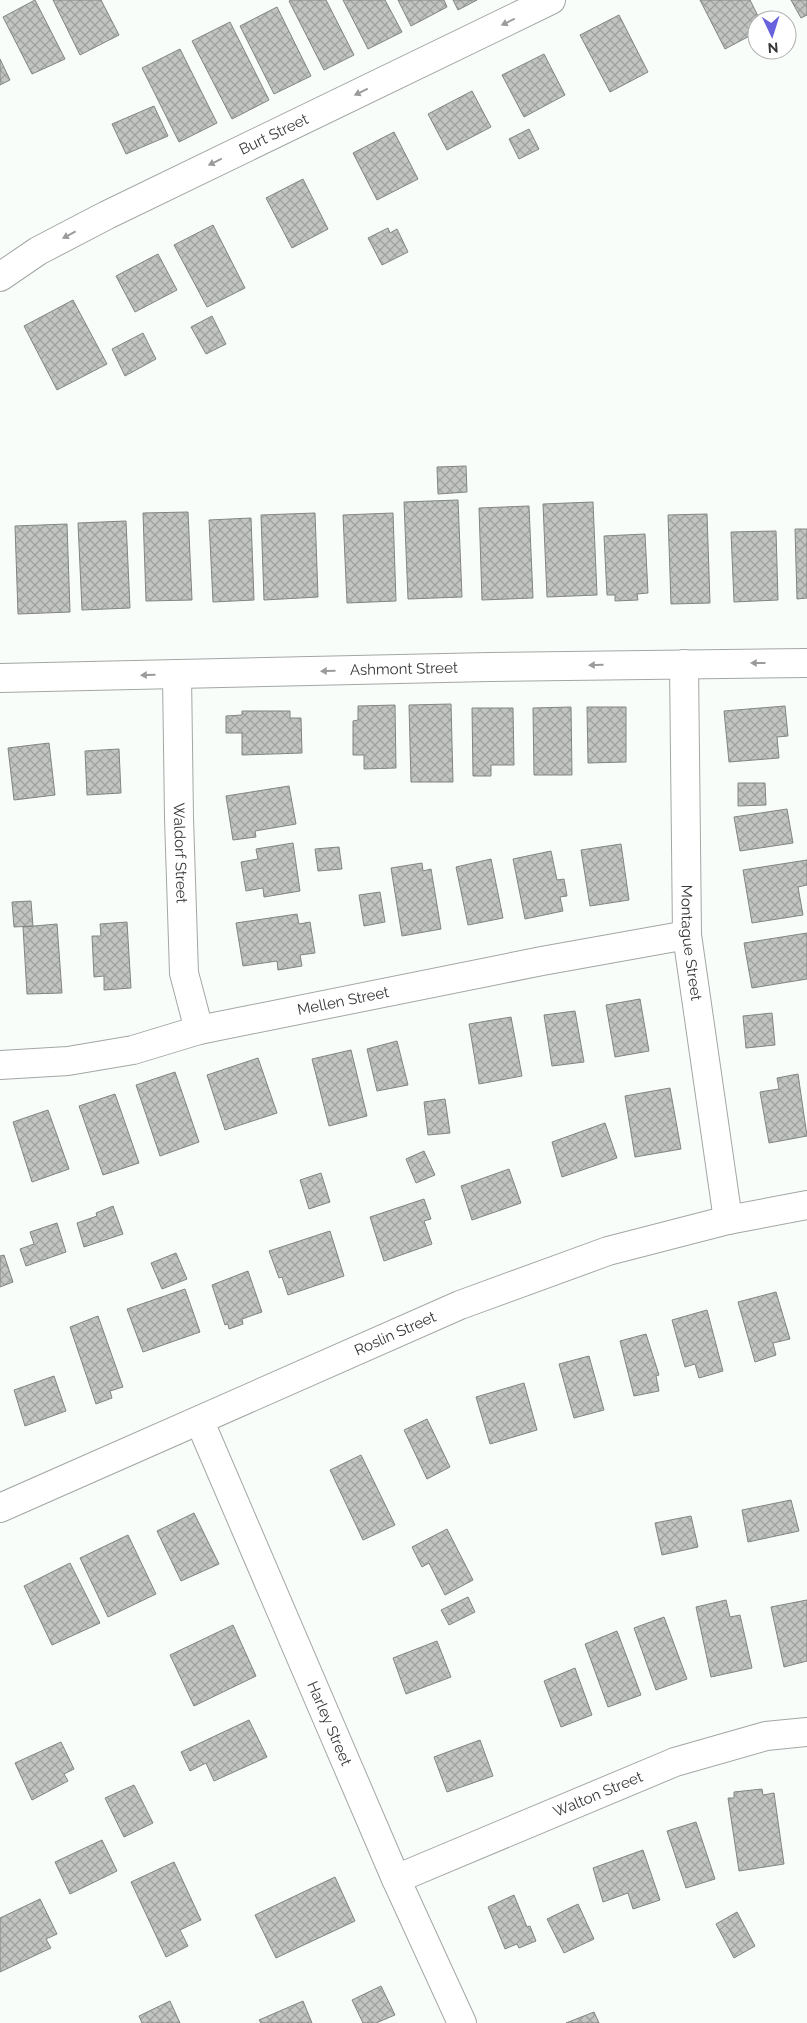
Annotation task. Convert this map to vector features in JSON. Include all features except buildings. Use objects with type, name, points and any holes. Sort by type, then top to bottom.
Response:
[{"type":"street","name":"Burt Street","points":[[0,277],[38,251],[107,216],[551,0]]},
{"type":"street","name":"Ashmont Street","points":[[0,678],[807,663]]},
{"type":"street","name":"Montague Street","points":[[684,664],[687,935],[728,1220]]},
{"type":"street","name":"Waldorf Street","points":[[177,674],[178,818],[184,973],[199,1030]]},
{"type":"street","name":"Mellen Street","points":[[0,1066],[68,1061],[124,1052],[199,1030],[542,961],[687,935]]},
{"type":"street","name":"Roslin Street","points":[[0,1508],[200,1422],[460,1305],[608,1251],[728,1220],[807,1205]]},
{"type":"street","name":"Harley Street","points":[[200,1422],[396,1879],[462,2023]]},
{"type":"street","name":"Walton Street","points":[[396,1879],[675,1762],[766,1736],[807,1732]]}]
